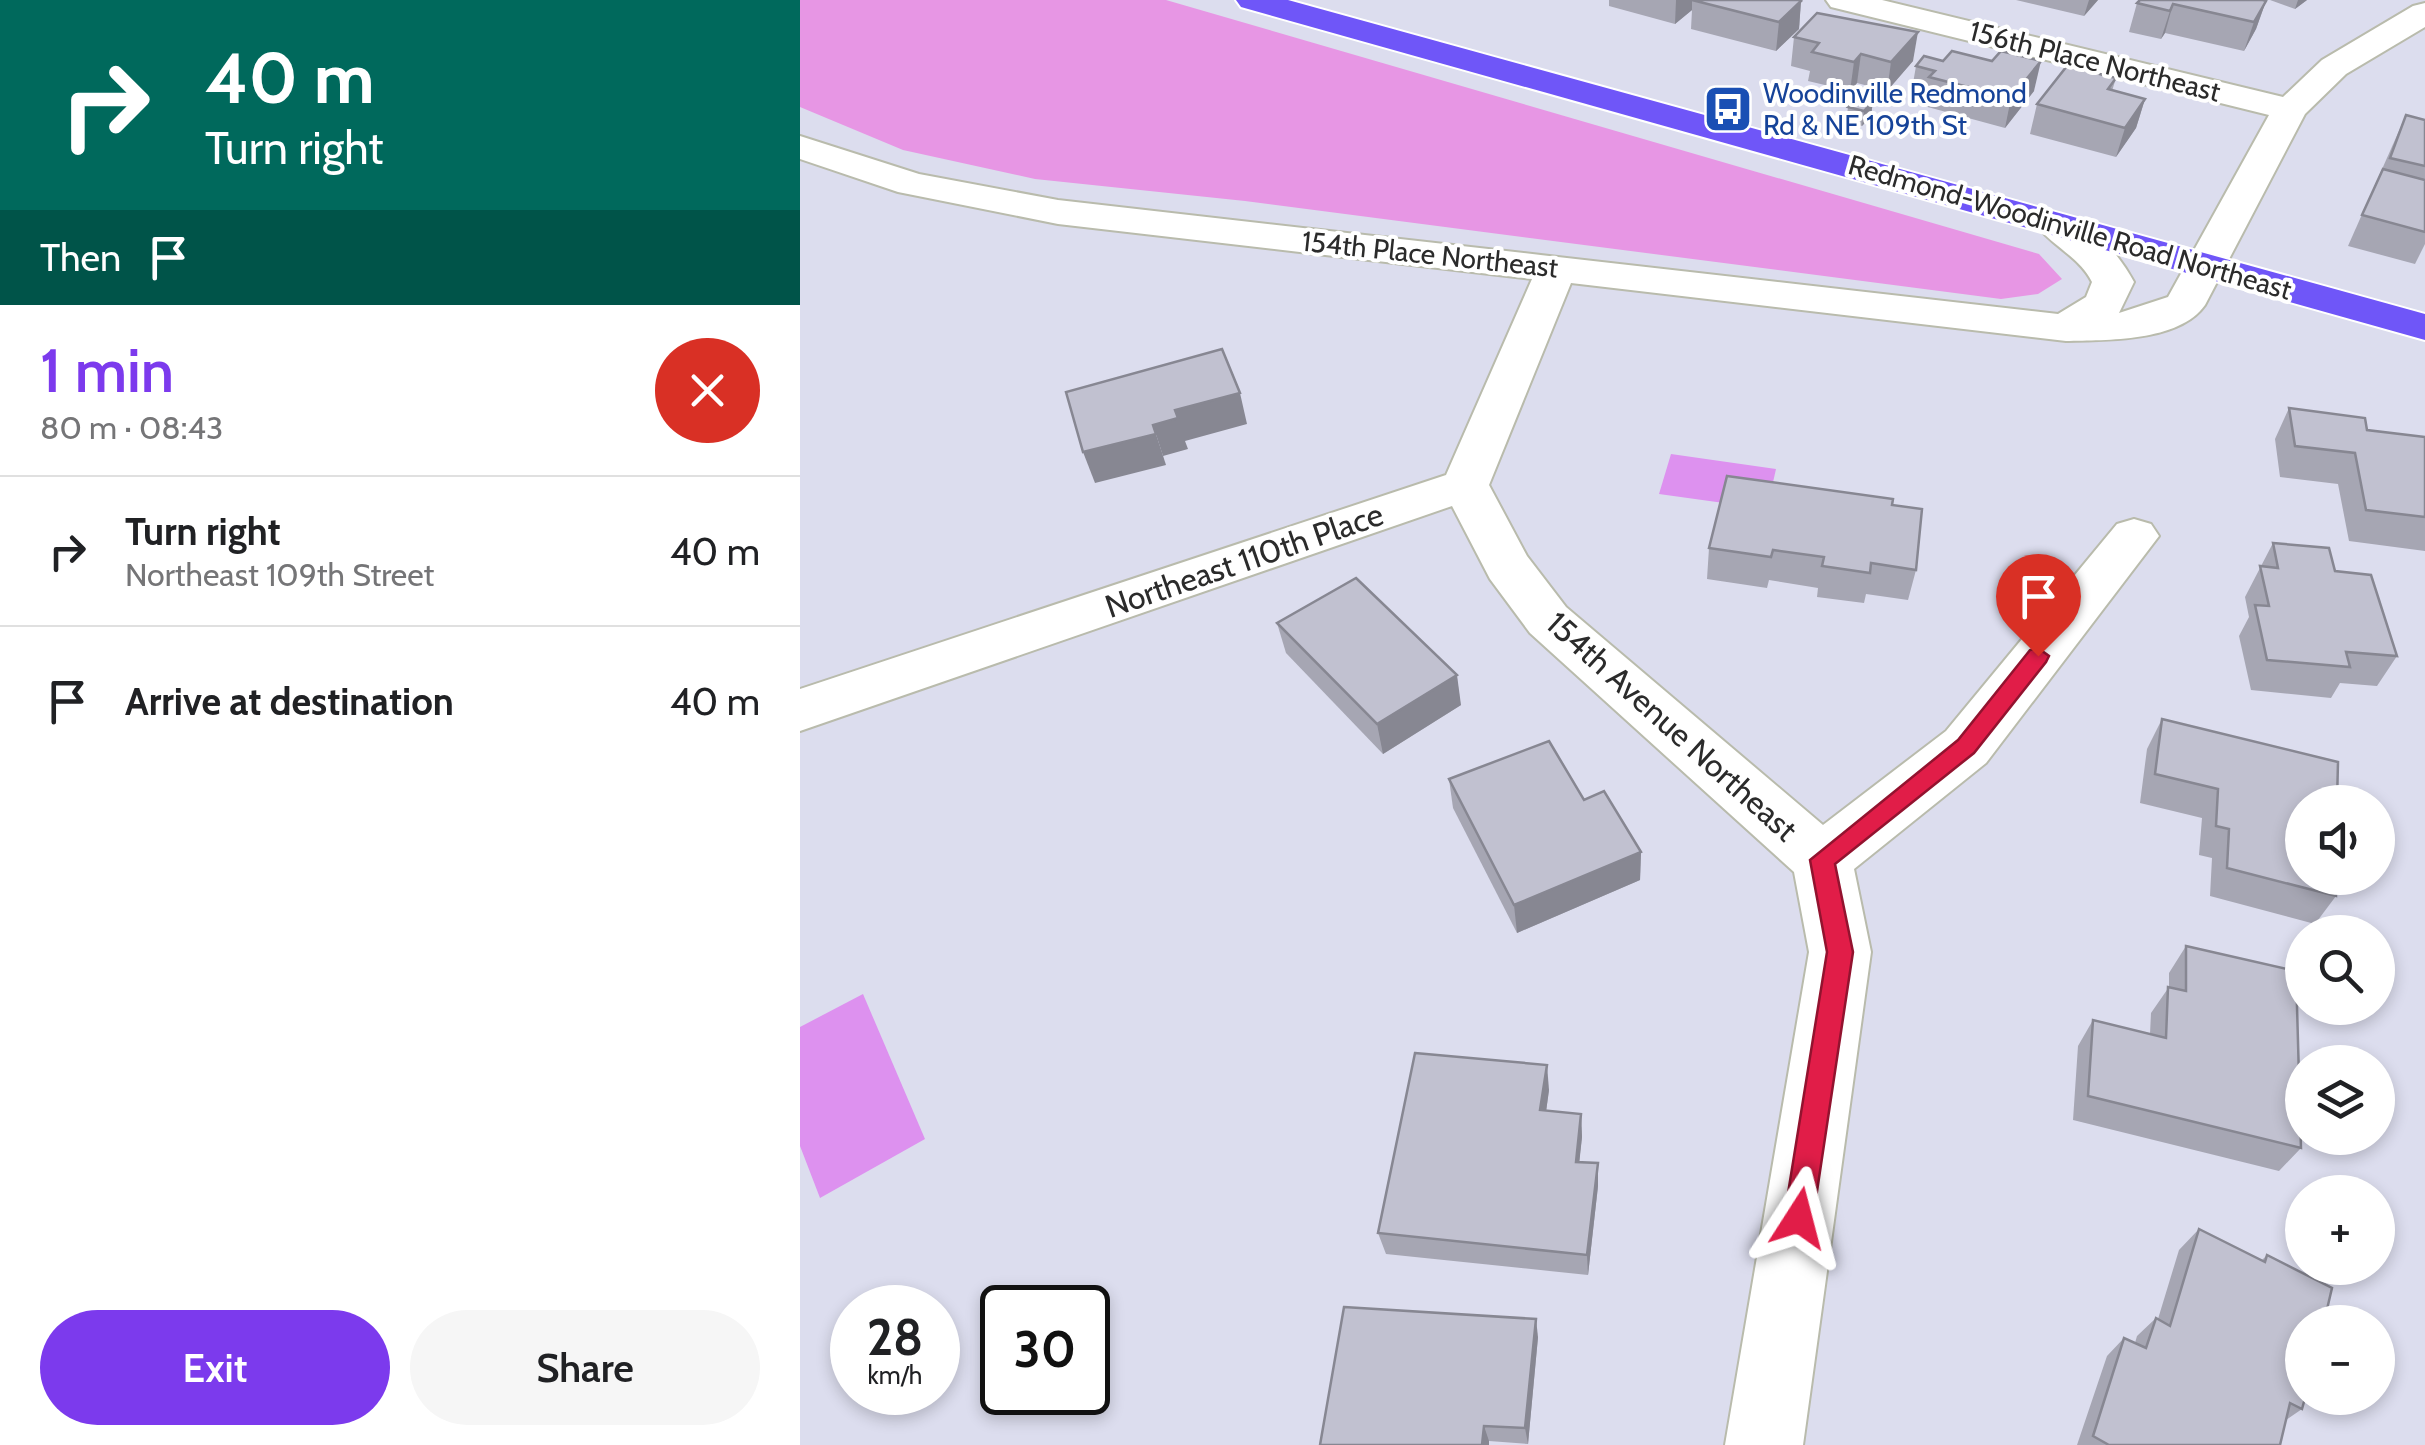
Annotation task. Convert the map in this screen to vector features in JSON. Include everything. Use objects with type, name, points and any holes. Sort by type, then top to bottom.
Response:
[{"type":"main road","name":"Redmond-Woodinville Road Northeast","points":[[1252,0],[2425,327]]},
{"type":"street","name":"156th Place Northeast","points":[[1842,0],[2290,109]]},
{"type":"street","name":"154th Place Northeast","points":[[800,148],[911,184],[1058,212],[2066,328],[2123,326],[2164,318],[2184,305],[2290,109],[2334,66],[2425,14]]},
{"type":"street","points":[[2055,223],[2102,260],[2113,282],[2104,304],[2066,328]]},
{"type":"street","points":[[1466,486],[1557,268]]},
{"type":"street","name":"Northeast 110th Place","points":[[800,710],[1466,486]]},
{"type":"street","name":"154th Avenue Northeast","points":[[1466,486],[1508,566],[1548,620],[1822,860]]},
{"type":"street","points":[[1764,1445],[1840,952],[1822,860],[1966,747],[2134,536]]},
{"type":"shaded area","points":[[800,0],[1166,0],[2039,254],[2062,279],[2038,294],[2001,299],[1245,201],[1035,179],[903,150],[800,107]]},
{"type":"shaded area","points":[[1671,454],[1776,469],[1767,509],[1659,494]]},
{"type":"shaded area","points":[[863,994],[925,1139],[820,1198],[800,1146],[800,1027]]},
{"type":"building","points":[[1692,0],[1799,0],[1801,1],[1779,22]]},
{"type":"building","points":[[2266,1],[2254,22],[2173,4],[2170,11],[2137,3]]},
{"type":"building","points":[[1817,13],[1918,32],[1891,62],[1861,54],[1854,62],[1812,52],[1819,43],[1794,37]]},
{"type":"building","points":[[1952,51],[1992,61],[2001,51],[2041,61],[2011,98],[1929,77],[1935,71],[1916,66],[1924,56],[1943,61]]},
{"type":"building","points":[[2067,66],[2116,78],[2108,89],[2145,99],[2125,128],[2037,104]]},
{"type":"building","points":[[1857,97],[1873,101],[1864,111],[1848,107]]},
{"type":"building","points":[[2406,115],[2425,120],[2425,166],[2390,158]]},
{"type":"building","points":[[2383,169],[2425,180],[2425,232],[2362,215]]},
{"type":"building","points":[[1222,349],[1240,393],[1175,410],[1178,418],[1153,425],[1156,434],[1083,452],[1066,392]]},
{"type":"building","points":[[2289,408],[2365,418],[2367,430],[2425,437],[2425,517],[2366,510],[2355,453],[2295,446]]},
{"type":"building","points":[[1727,476],[1893,499],[1892,505],[1922,509],[1916,570],[1871,563],[1870,573],[1822,566],[1824,557],[1773,550],[1771,557],[1709,548]]},
{"type":"building","points":[[2273,543],[2329,548],[2335,571],[2371,575],[2397,656],[2346,652],[2350,667],[2267,660],[2255,605],[2269,606],[2260,566],[2278,568]]},
{"type":"building","points":[[1356,578],[1457,675],[1377,724],[1277,623]]},
{"type":"building","points":[[2162,719],[2338,762],[2337,785],[2285,785],[2285,883],[2227,868],[2229,829],[2216,826],[2218,789],[2155,774]]},
{"type":"building","points":[[1549,741],[1584,800],[1604,791],[1641,852],[1514,905],[1449,779]]},
{"type":"building","points":[[2186,946],[2285,968],[2285,1025],[2298,1025],[2298,1045],[2285,1045],[2285,1144],[2088,1096],[2093,1020],[2166,1038],[2168,987],[2186,991]]},
{"type":"building","points":[[1415,1053],[1547,1065],[1540,1110],[1581,1114],[1576,1162],[1598,1163],[1587,1255],[1378,1233]]},
{"type":"building","points":[[2199,1229],[2265,1262],[2267,1255],[2285,1264],[2285,1285],[2332,1288],[2328,1305],[2285,1305],[2287,1415],[2280,1445],[2109,1445],[2093,1436],[2124,1338],[2146,1348],[2156,1318],[2170,1326]]},
{"type":"building","points":[[1344,1307],[1536,1319],[1525,1428],[1484,1426],[1482,1445],[1320,1445]]},
{"type":"place","name":"Woodinville Redmond Rd & NE 109th St","points":[[1728,109]]},
{"type":"route","points":[[1799,1218],[1840,952],[1822,860],[1966,747],[2038,656]]}]
